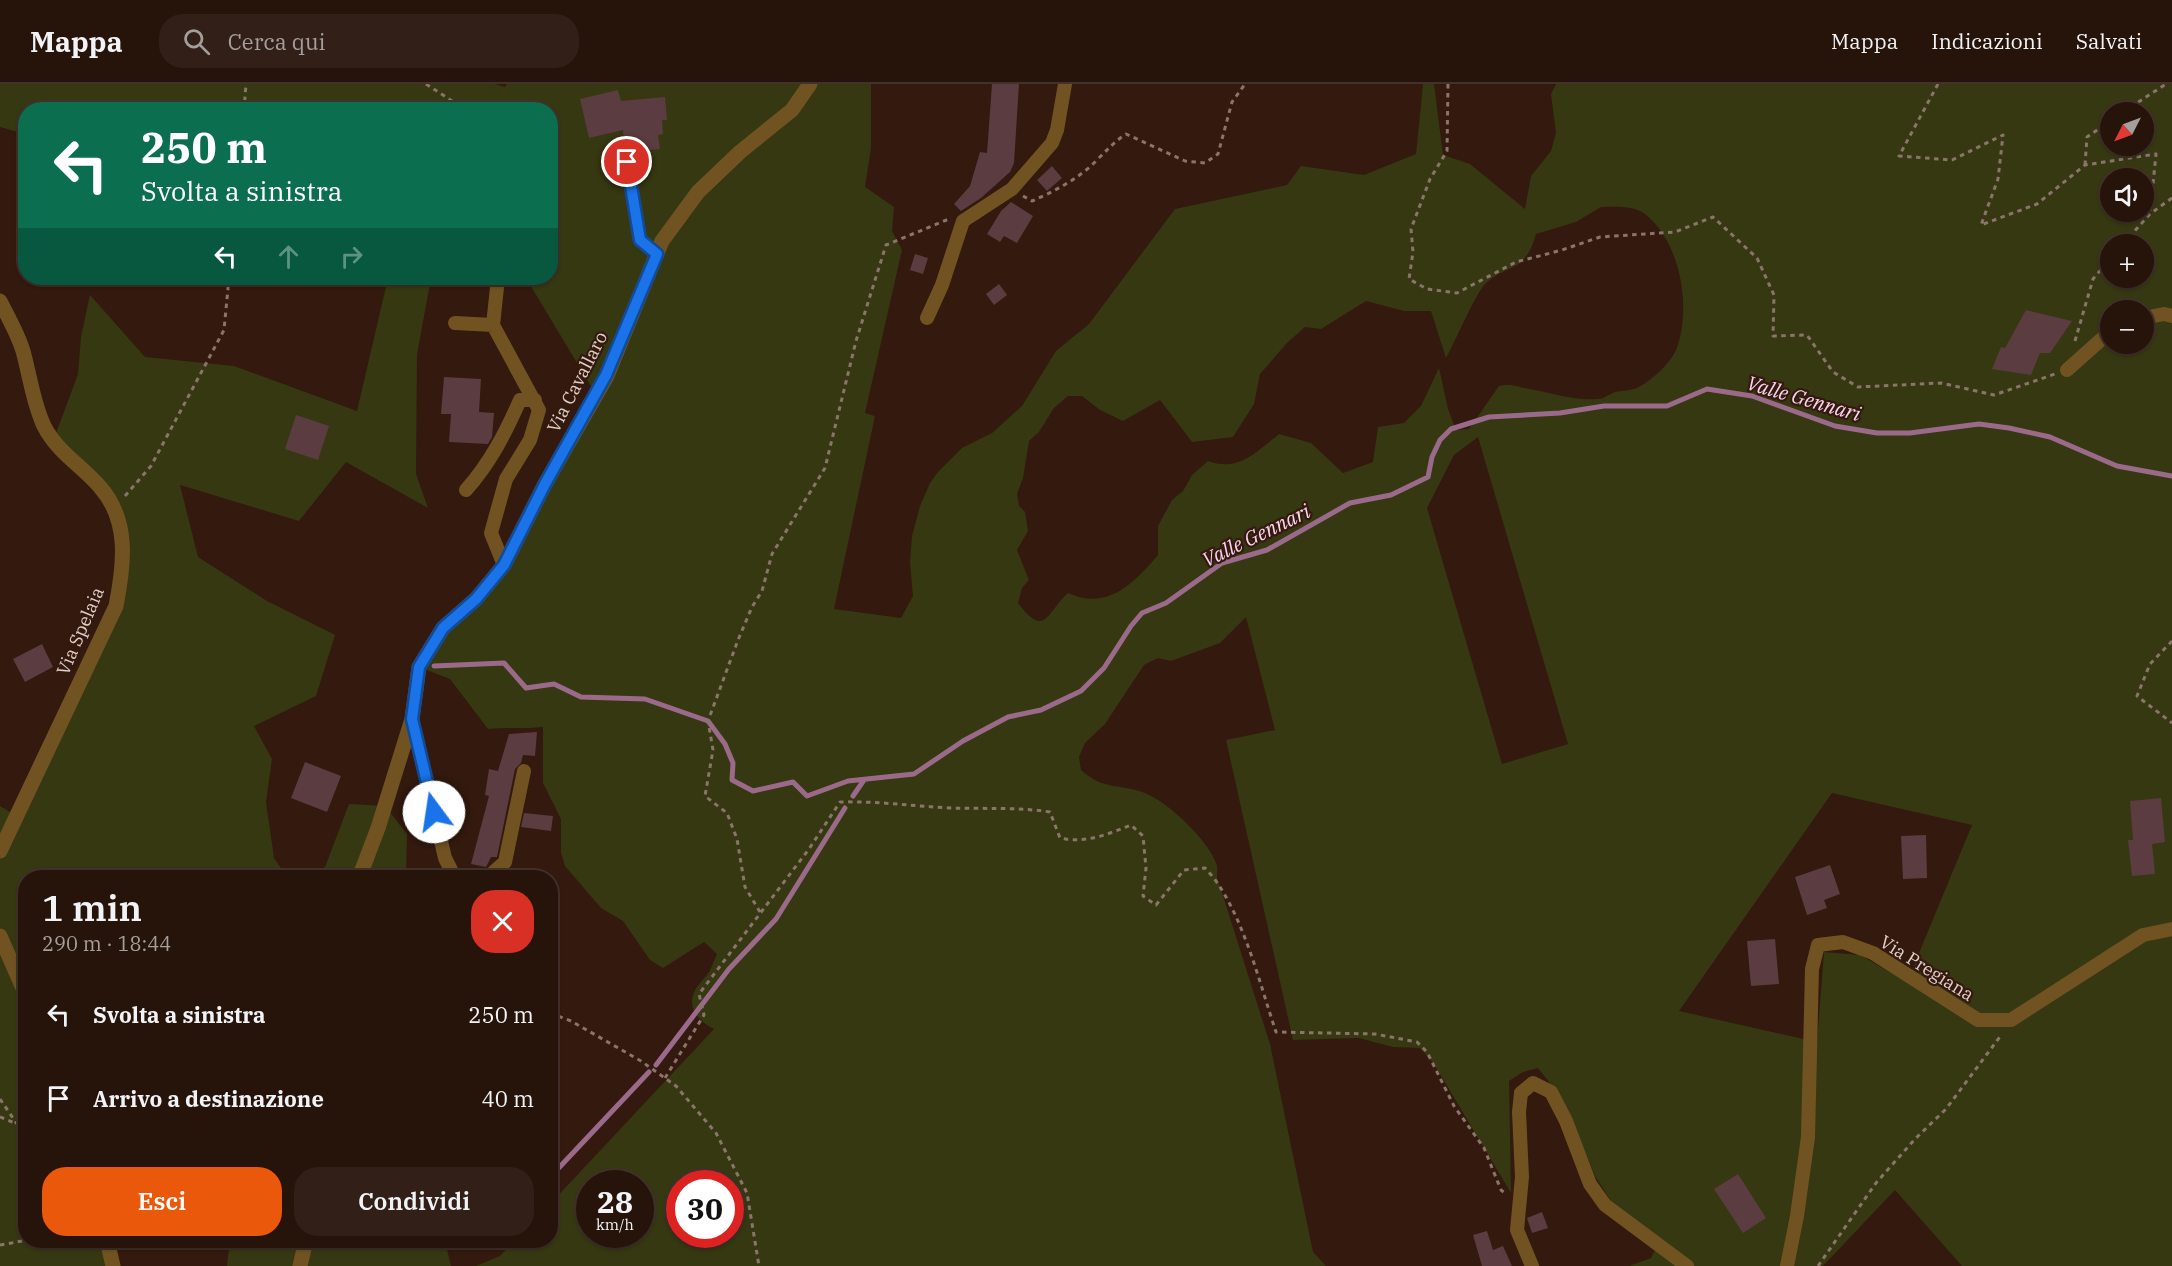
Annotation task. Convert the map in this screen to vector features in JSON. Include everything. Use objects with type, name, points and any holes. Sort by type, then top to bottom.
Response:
[{"type":"street","name":"Via Cavallaro","points":[[362,870],[378,828],[412,719],[419,667],[443,628],[476,599],[504,565],[545,484],[606,375],[662,241],[698,192],[740,152],[792,110],[810,84]]},
{"type":"street","points":[[927,318],[942,285],[963,221],[1012,189],[1052,143],[1057,130],[1065,84]]},
{"type":"street","points":[[627,162],[640,240],[657,254]]},
{"type":"street","points":[[497,285],[493,325],[539,410],[530,440],[506,478],[491,533],[504,565]]},
{"type":"street","name":"Via Spelaia","points":[[0,301],[22,349],[37,410],[46,430],[62,451],[100,487],[114,507],[121,528],[123,569],[116,606],[0,852]]},
{"type":"street","points":[[2154,316],[2164,314],[2172,316]]},
{"type":"street","points":[[455,323],[493,325]]},
{"type":"street","points":[[2067,370],[2100,341]]},
{"type":"street","points":[[466,490],[482,472],[502,442],[520,400],[535,400]]},
{"type":"street","name":"Via Cavallaro","points":[[412,719],[446,858],[451,870]]},
{"type":"street","points":[[496,870],[505,862],[524,771]]},
{"type":"street","points":[[2011,1020],[2143,935],[2172,929]]},
{"type":"street","points":[[0,936],[18,977]]},
{"type":"street","name":"Via Pregiana","points":[[1787,1266],[1797,1216],[1808,1137],[1812,969],[1818,945],[1843,942],[1873,953],[1978,1020],[2011,1020]]},
{"type":"street","points":[[1532,1266],[1517,1230],[1522,1177],[1519,1112],[1521,1093],[1533,1083],[1551,1092],[1566,1121],[1590,1184],[1605,1205],[1687,1266]]},
{"type":"street","points":[[109,1248],[113,1266]]},
{"type":"street","points":[[300,1266],[304,1248]]},
{"type":"path","points":[[245,102],[246,84]]},
{"type":"path","points":[[426,84],[454,102]]},
{"type":"path","points":[[1012,189],[1032,201],[1047,194],[1094,163],[1112,143],[1126,134],[1185,161],[1205,164],[1218,154],[1232,102],[1245,84]]},
{"type":"path","points":[[1448,84],[1447,150],[1430,179],[1411,229],[1413,252],[1409,279],[1426,289],[1457,293],[1516,262],[1600,237],[1675,232],[1713,217],[1757,258],[1774,295],[1773,336],[1807,335],[1833,372],[1858,387],[1941,383],[1994,395],[2067,370],[2093,279],[2100,271]]},
{"type":"path","points":[[1938,84],[1899,156],[1952,160],[2003,135],[1998,179],[1981,225],[2037,204],[2085,165],[2156,154],[2154,174]]},
{"type":"path","points":[[2138,102],[2166,84]]},
{"type":"path","points":[[2085,165],[2087,137],[2100,128]]},
{"type":"path","points":[[2154,211],[2172,198]]},
{"type":"path","points":[[760,912],[745,887],[737,838],[727,813],[705,796],[713,750],[708,721],[742,629],[762,591],[772,554],[825,468],[856,341],[886,245],[947,219],[963,221]]},
{"type":"path","points":[[2132,234],[2143,222]]},
{"type":"path","points":[[114,507],[151,466],[224,330],[229,285]]},
{"type":"path","points":[[2172,641],[2150,664],[2137,696],[2172,723]]},
{"type":"path","points":[[665,1078],[704,1015],[699,994],[809,849],[840,802],[879,801],[1050,812],[1060,838],[1074,841],[1100,837],[1131,825],[1143,836],[1146,868],[1143,896],[1156,905],[1184,870],[1205,868],[1217,880],[1250,955],[1276,1032],[1375,1034],[1417,1042],[1427,1052],[1454,1106],[1484,1148],[1501,1190],[1519,1209]]},
{"type":"path","points":[[558,1016],[571,1021],[641,1061],[676,1086],[716,1133],[747,1193],[759,1266]]},
{"type":"path","points":[[1818,1266],[1876,1184],[1916,1139],[1947,1109],[2011,1020]]},
{"type":"path","points":[[0,1099],[17,1124]]},
{"type":"path","points":[[0,1118],[17,1124]]},
{"type":"path","points":[[0,1245],[18,1242]]},
{"type":"green space","points":[[0,84],[495,84],[505,87],[507,84],[871,84],[871,148],[865,187],[894,207],[892,231],[902,250],[865,413],[875,416],[834,609],[901,618],[913,596],[910,562],[912,536],[920,506],[930,483],[962,448],[992,433],[1022,406],[1056,351],[1089,324],[1175,209],[1287,185],[1301,166],[1364,175],[1416,154],[1423,84],[1434,84],[1443,155],[1470,164],[1525,209],[1531,176],[1551,151],[1556,133],[1551,94],[1556,84],[2172,84],[2172,1266],[1962,1266],[1895,1190],[1823,1266],[1629,1266],[1651,1258],[1660,1240],[1611,1201],[1595,1176],[1570,1115],[1556,1091],[1538,1068],[1523,1072],[1509,1081],[1511,1193],[1434,1064],[1420,1048],[1393,1047],[1359,1038],[1293,1040],[1226,740],[1275,730],[1246,617],[1220,643],[1171,661],[1158,658],[1144,665],[1105,724],[1085,743],[1079,757],[1081,770],[1089,777],[1105,784],[1145,793],[1165,804],[1196,833],[1212,854],[1217,865],[1217,877],[1270,1044],[1313,1252],[1326,1266],[476,1266],[500,1256],[507,1248],[558,1248],[558,1196],[576,1176],[576,1248],[654,1248],[654,1170],[582,1170],[714,1029],[701,1020],[692,1003],[695,990],[708,973],[717,954],[704,942],[663,968],[650,960],[623,921],[601,908],[565,866],[561,853],[561,819],[543,783],[543,727],[488,729],[450,679],[416,666],[499,560],[595,393],[530,285],[558,285],[558,102],[18,102],[18,132],[0,127]],"holes":[[[1601,207],[1624,207],[1645,214],[1657,226],[1675,259],[1683,296],[1681,334],[1676,350],[1654,377],[1632,390],[1615,392],[1598,399],[1572,398],[1511,385],[1499,386],[1469,429],[1456,430],[1448,409],[1439,368],[1421,406],[1404,423],[1378,427],[1373,462],[1343,473],[1311,443],[1279,434],[1246,459],[1228,464],[1208,461],[1192,475],[1183,491],[1172,500],[1158,526],[1158,555],[1129,585],[1107,597],[1095,599],[1082,598],[1068,593],[1046,619],[1041,621],[1027,614],[1018,603],[1022,588],[1029,580],[1017,550],[1028,531],[1025,512],[1019,506],[1017,494],[1023,478],[1029,441],[1039,432],[1054,408],[1068,396],[1082,396],[1100,410],[1123,421],[1160,400],[1192,442],[1233,437],[1254,404],[1260,374],[1287,343],[1305,327],[1321,329],[1366,301],[1404,311],[1431,311],[1446,358],[1481,289],[1494,277],[1521,262],[1532,247],[1536,234],[1576,222]],[[1478,437],[1568,744],[1502,764],[1427,508],[1454,455]],[[1832,793],[1972,825],[1907,982],[1860,955],[1824,952],[1817,1042],[1679,1011]]]},
{"type":"green space","points":[[386,285],[430,285],[417,355],[416,474],[428,508],[346,462],[299,521],[180,485],[198,557],[267,601],[335,635],[316,696],[254,726],[272,759],[266,802],[274,858],[282,870],[18,870],[18,1248],[111,1248],[116,1266],[0,1266],[0,806],[20,818],[116,589],[120,538],[95,484],[55,436],[78,374],[81,337],[90,295],[145,357],[234,366],[357,411]]},
{"type":"green space","points":[[349,804],[385,806],[407,834],[406,870],[320,870],[325,867]]},
{"type":"green space","points":[[229,1248],[447,1248],[451,1266],[227,1266]]},
{"type":"building","points":[[992,84],[1019,84],[1014,163],[1010,172],[981,198],[961,211],[954,204],[970,186],[980,152],[987,153]]},
{"type":"building","points":[[618,90],[621,101],[665,97],[667,120],[662,120],[663,134],[658,135],[660,149],[625,153],[623,130],[589,138],[580,99]]},
{"type":"building","points":[[1052,166],[1062,178],[1047,191],[1037,180]]},
{"type":"building","points":[[1011,202],[1033,216],[1017,243],[1004,236],[1000,242],[987,234],[1001,211]]},
{"type":"building","points":[[915,254],[928,258],[923,274],[910,270]]},
{"type":"building","points":[[999,284],[1007,295],[994,305],[986,294]]},
{"type":"building","points":[[2026,310],[2072,321],[2050,353],[2040,353],[2031,375],[1992,369],[2001,347],[2005,348]]},
{"type":"building","points":[[444,377],[481,379],[479,412],[494,413],[492,437],[488,444],[449,442],[451,414],[441,414]]},
{"type":"building","points":[[296,415],[329,426],[318,460],[285,449]]},
{"type":"building","points":[[42,644],[53,667],[25,682],[13,659]]},
{"type":"building","points":[[537,732],[535,756],[523,755],[521,763],[515,769],[497,857],[491,857],[486,867],[471,864],[489,796],[485,795],[489,769],[498,771],[509,734]]},
{"type":"building","points":[[305,762],[341,776],[327,812],[291,798]]},
{"type":"building","points":[[2161,798],[2165,842],[2152,844],[2155,874],[2132,876],[2128,840],[2133,840],[2130,801]]},
{"type":"building","points":[[524,813],[553,816],[551,831],[521,827]]},
{"type":"building","points":[[1926,835],[1927,878],[1903,879],[1901,836]]},
{"type":"building","points":[[1830,865],[1840,894],[1824,900],[1827,908],[1807,915],[1795,877]]},
{"type":"building","points":[[1775,939],[1779,984],[1751,986],[1747,941]]},
{"type":"building","points":[[1738,1174],[1766,1218],[1743,1233],[1714,1189]]},
{"type":"building","points":[[1542,1212],[1548,1228],[1532,1233],[1527,1218]]},
{"type":"building","points":[[1487,1231],[1493,1250],[1503,1246],[1512,1266],[1482,1266],[1473,1235]]},
{"type":"waterway","name":"Valle Gennari","points":[[434,666],[504,663],[526,688],[554,684],[581,697],[645,699],[708,721],[725,744],[733,763],[732,780],[753,791],[793,782],[807,796],[848,781],[914,774],[963,741],[1008,717],[1041,710],[1081,691],[1104,668],[1142,613],[1166,603],[1222,563],[1267,550],[1350,503],[1391,495],[1428,477],[1432,457],[1440,440],[1451,429],[1489,417],[1560,413],[1604,406],[1667,406],[1707,389],[1752,396],[1835,426],[1877,433],[1910,433],[1979,424],[2009,428],[2050,437],[2117,466],[2172,476]]},
{"type":"waterway","points":[[853,796],[864,780]]},
{"type":"waterway","points":[[656,1065],[729,969],[776,919],[845,808]]},
{"type":"waterway","points":[[558,1169],[649,1072]]},
{"type":"route","points":[[434,812],[412,719],[419,667],[443,628],[476,599],[504,565],[545,484],[606,375],[657,254],[640,240],[627,162]]}]
